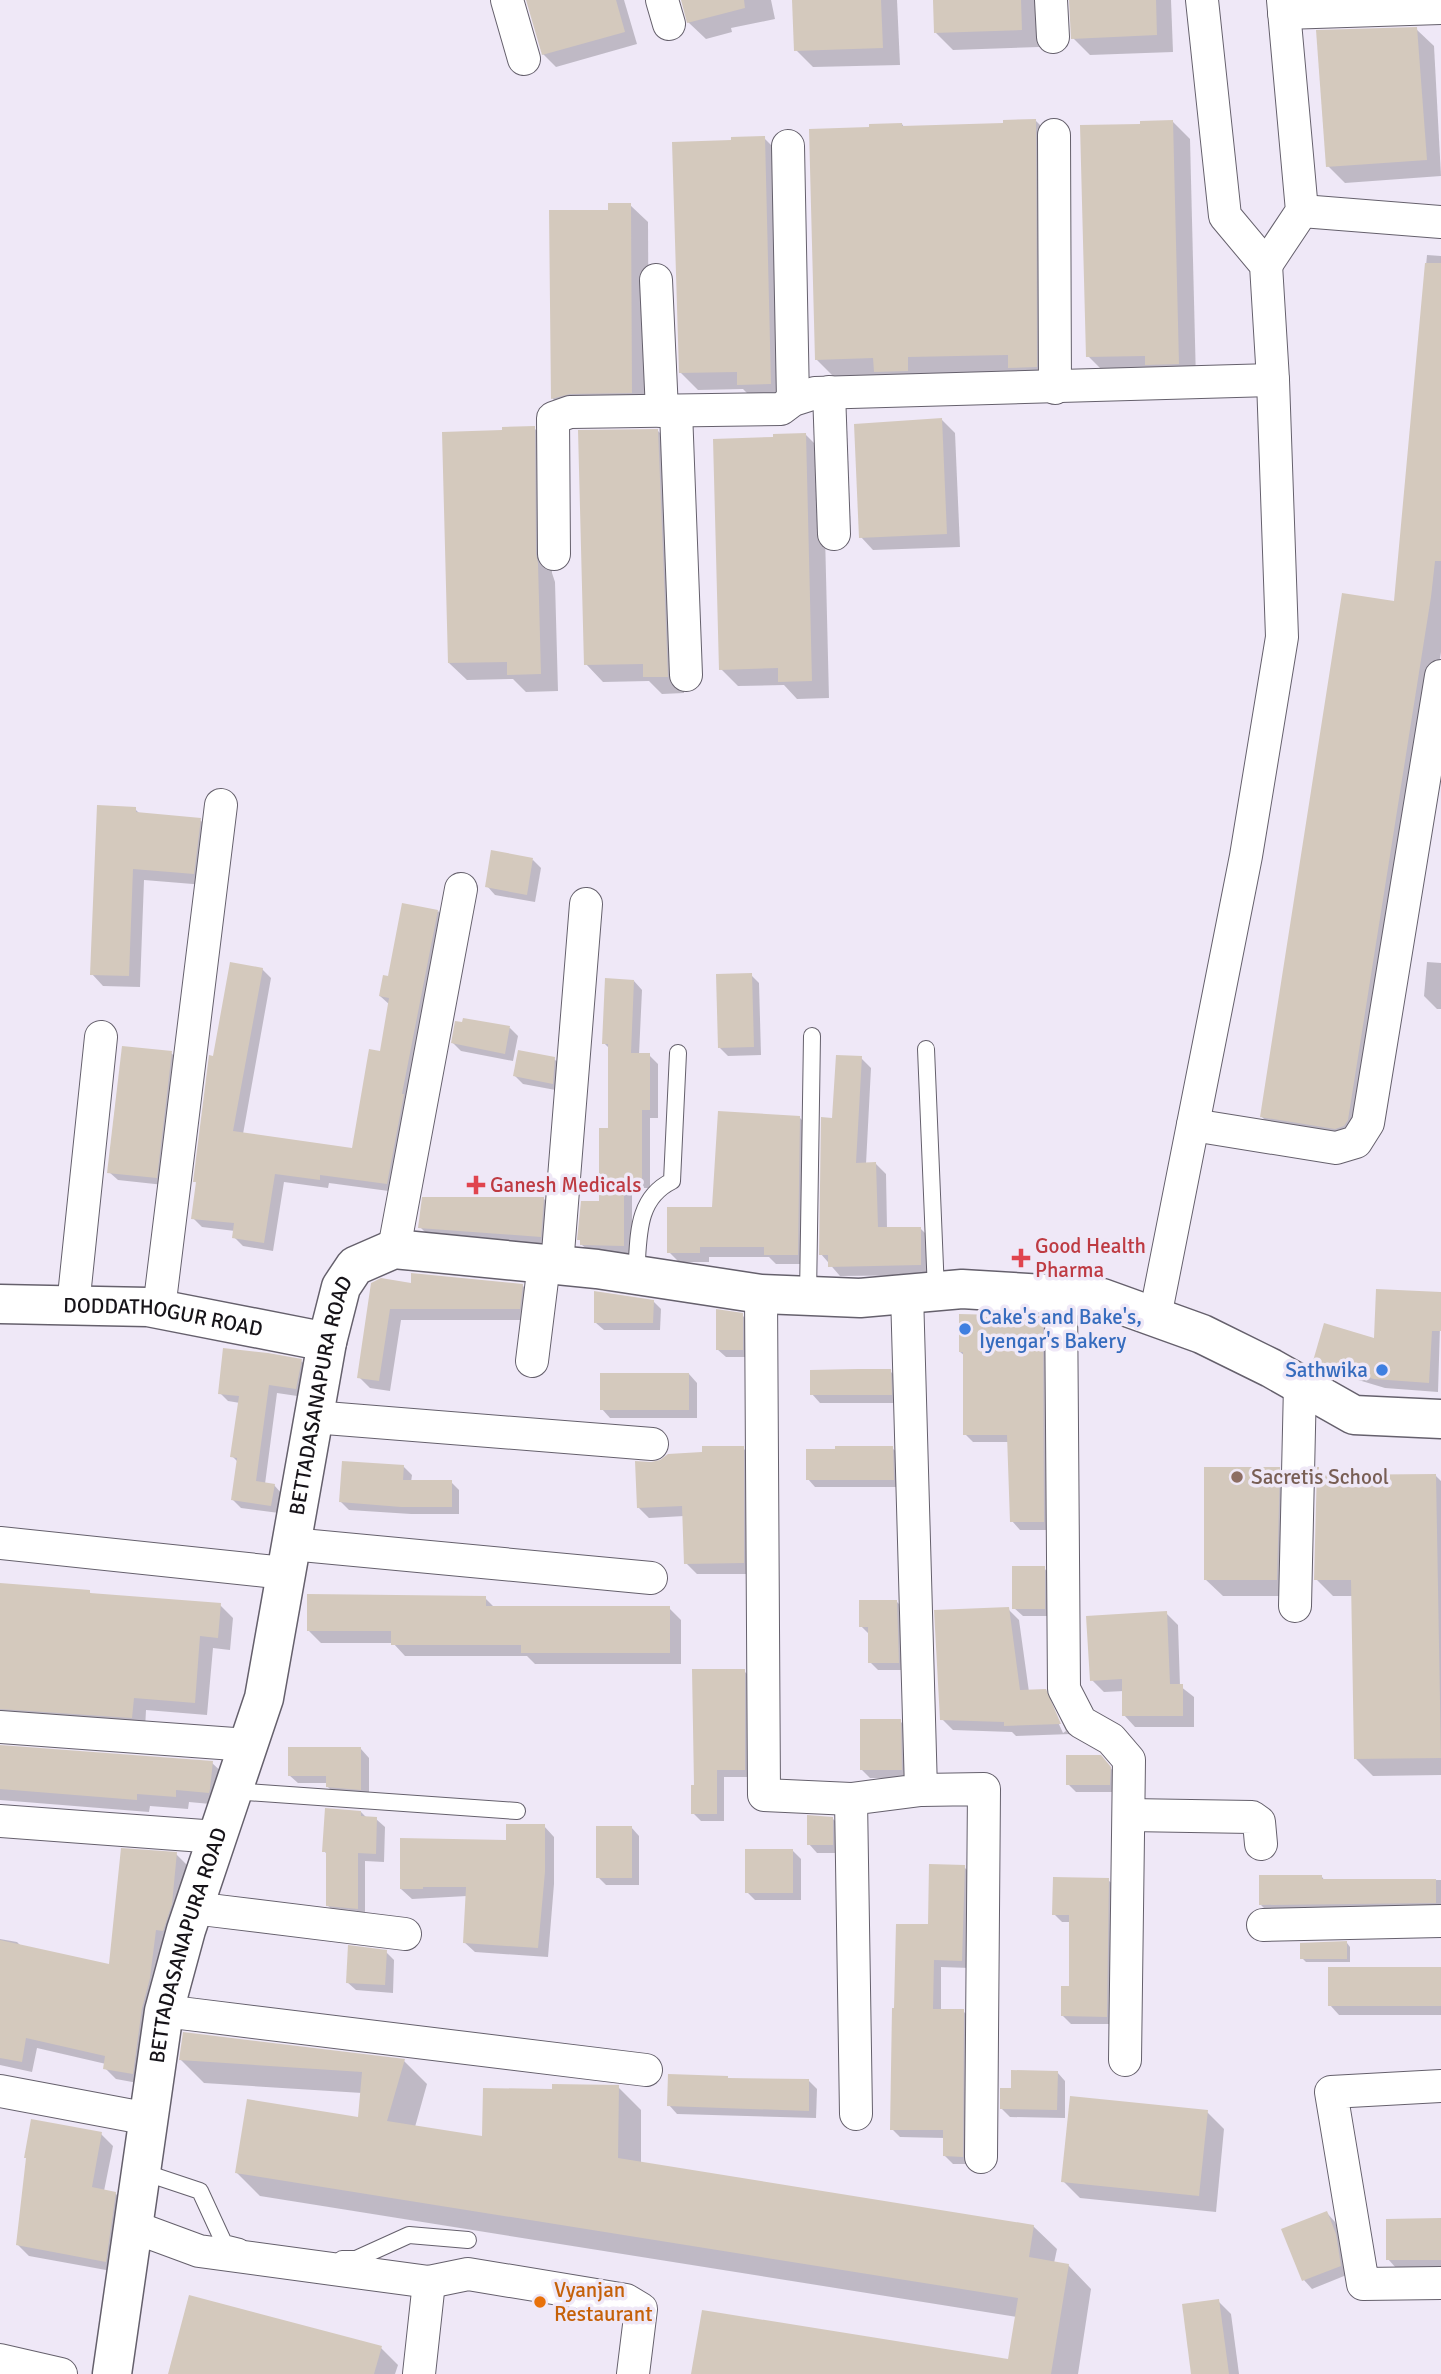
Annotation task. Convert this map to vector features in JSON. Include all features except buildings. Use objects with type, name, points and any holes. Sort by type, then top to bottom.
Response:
[{"type":"street","points":[[508,0],[524,59]]},
{"type":"street","points":[[1051,0],[1053,37]]},
{"type":"street","points":[[1155,1317],[1246,856],[1282,637],[1266,265],[1225,216],[1202,0]]},
{"type":"street","points":[[1266,265],[1302,211],[1283,6],[1441,8]]},
{"type":"street","points":[[1055,135],[1055,387]]},
{"type":"street","points":[[788,146],[793,400]]},
{"type":"street","points":[[1302,211],[1441,222]]},
{"type":"street","points":[[656,280],[669,411],[686,675]]},
{"type":"street","points":[[554,554],[553,418],[570,412],[781,409],[793,400],[829,392],[1273,380]]},
{"type":"street","points":[[829,392],[834,534]]},
{"type":"street","points":[[1193,1125],[1336,1148],[1356,1142],[1368,1124],[1441,676]]},
{"type":"street","points":[[159,1310],[221,805]]},
{"type":"street","points":[[394,1249],[461,890]]},
{"type":"street","points":[[532,1361],[550,1265],[586,904]]},
{"type":"street","points":[[73,1306],[101,1037]]},
{"type":"street","name":"BETTADASANAPURA ROAD","points":[[113,2374],[164,2011],[193,1908],[264,1698],[327,1342],[341,1287],[355,1266],[394,1249],[636,1275],[761,1294],[860,1297],[962,1289],[1102,1298],[1202,1334],[1354,1415],[1441,1419]]},
{"type":"street","points":[[921,1790],[922,1292]]},
{"type":"street","points":[[761,1294],[764,1795],[851,1799],[921,1790],[984,1789],[981,2157]]},
{"type":"street","points":[[1061,1295],[1063,1689],[1081,1722],[1111,1739],[1129,1760],[1125,2060]]},
{"type":"street","name":"DODDATHOGUR ROAD","points":[[0,1304],[148,1307],[327,1342]]},
{"type":"street","points":[[1295,1606],[1300,1385]]},
{"type":"street","points":[[313,1417],[652,1444]]},
{"type":"street","points":[[0,1544],[651,1577]]},
{"type":"street","points":[[0,1727],[248,1745]]},
{"type":"street","points":[[851,1799],[856,2114]]},
{"type":"street","points":[[1129,1815],[1252,1816],[1259,1822],[1261,1844]]},
{"type":"street","points":[[0,1821],[217,1837]]},
{"type":"street","points":[[193,1908],[405,1934]]},
{"type":"street","points":[[1263,1925],[1441,1922]]},
{"type":"street","points":[[164,2011],[646,2070]]},
{"type":"street","points":[[1441,2086],[1331,2092],[1363,2284],[1441,2283]]},
{"type":"street","points":[[0,2091],[149,2119]]},
{"type":"street","points":[[134,2227],[199,2251],[429,2282],[468,2274],[626,2300],[641,2309],[632,2374]]},
{"type":"street","points":[[419,2374],[429,2282]]},
{"type":"street","points":[[0,2360],[61,2374]]},
{"type":"lane","points":[[808,1296],[812,1036]]},
{"type":"lane","points":[[922,1292],[926,1049]]},
{"type":"lane","points":[[636,1275],[642,1211],[659,1187],[672,1181],[678,1053]]},
{"type":"lane","points":[[233,1791],[517,1811]]},
{"type":"lane","points":[[143,2172],[200,2191],[224,2243],[267,2253],[356,2259],[409,2235],[468,2240]]},
{"type":"place","name":"Ganesh Medicals","points":[[476,1185]]},
{"type":"place","name":"Good Health Pharma","points":[[1021,1258]]},
{"type":"place","name":"Cake's and Bake's, Iyengar's Bakery","points":[[965,1329]]},
{"type":"place","name":"Sathwika","points":[[1382,1370]]},
{"type":"place","name":"Sacretis School","points":[[1237,1477]]},
{"type":"place","name":"Vyanjan Restaurant","points":[[540,2302]]}]
